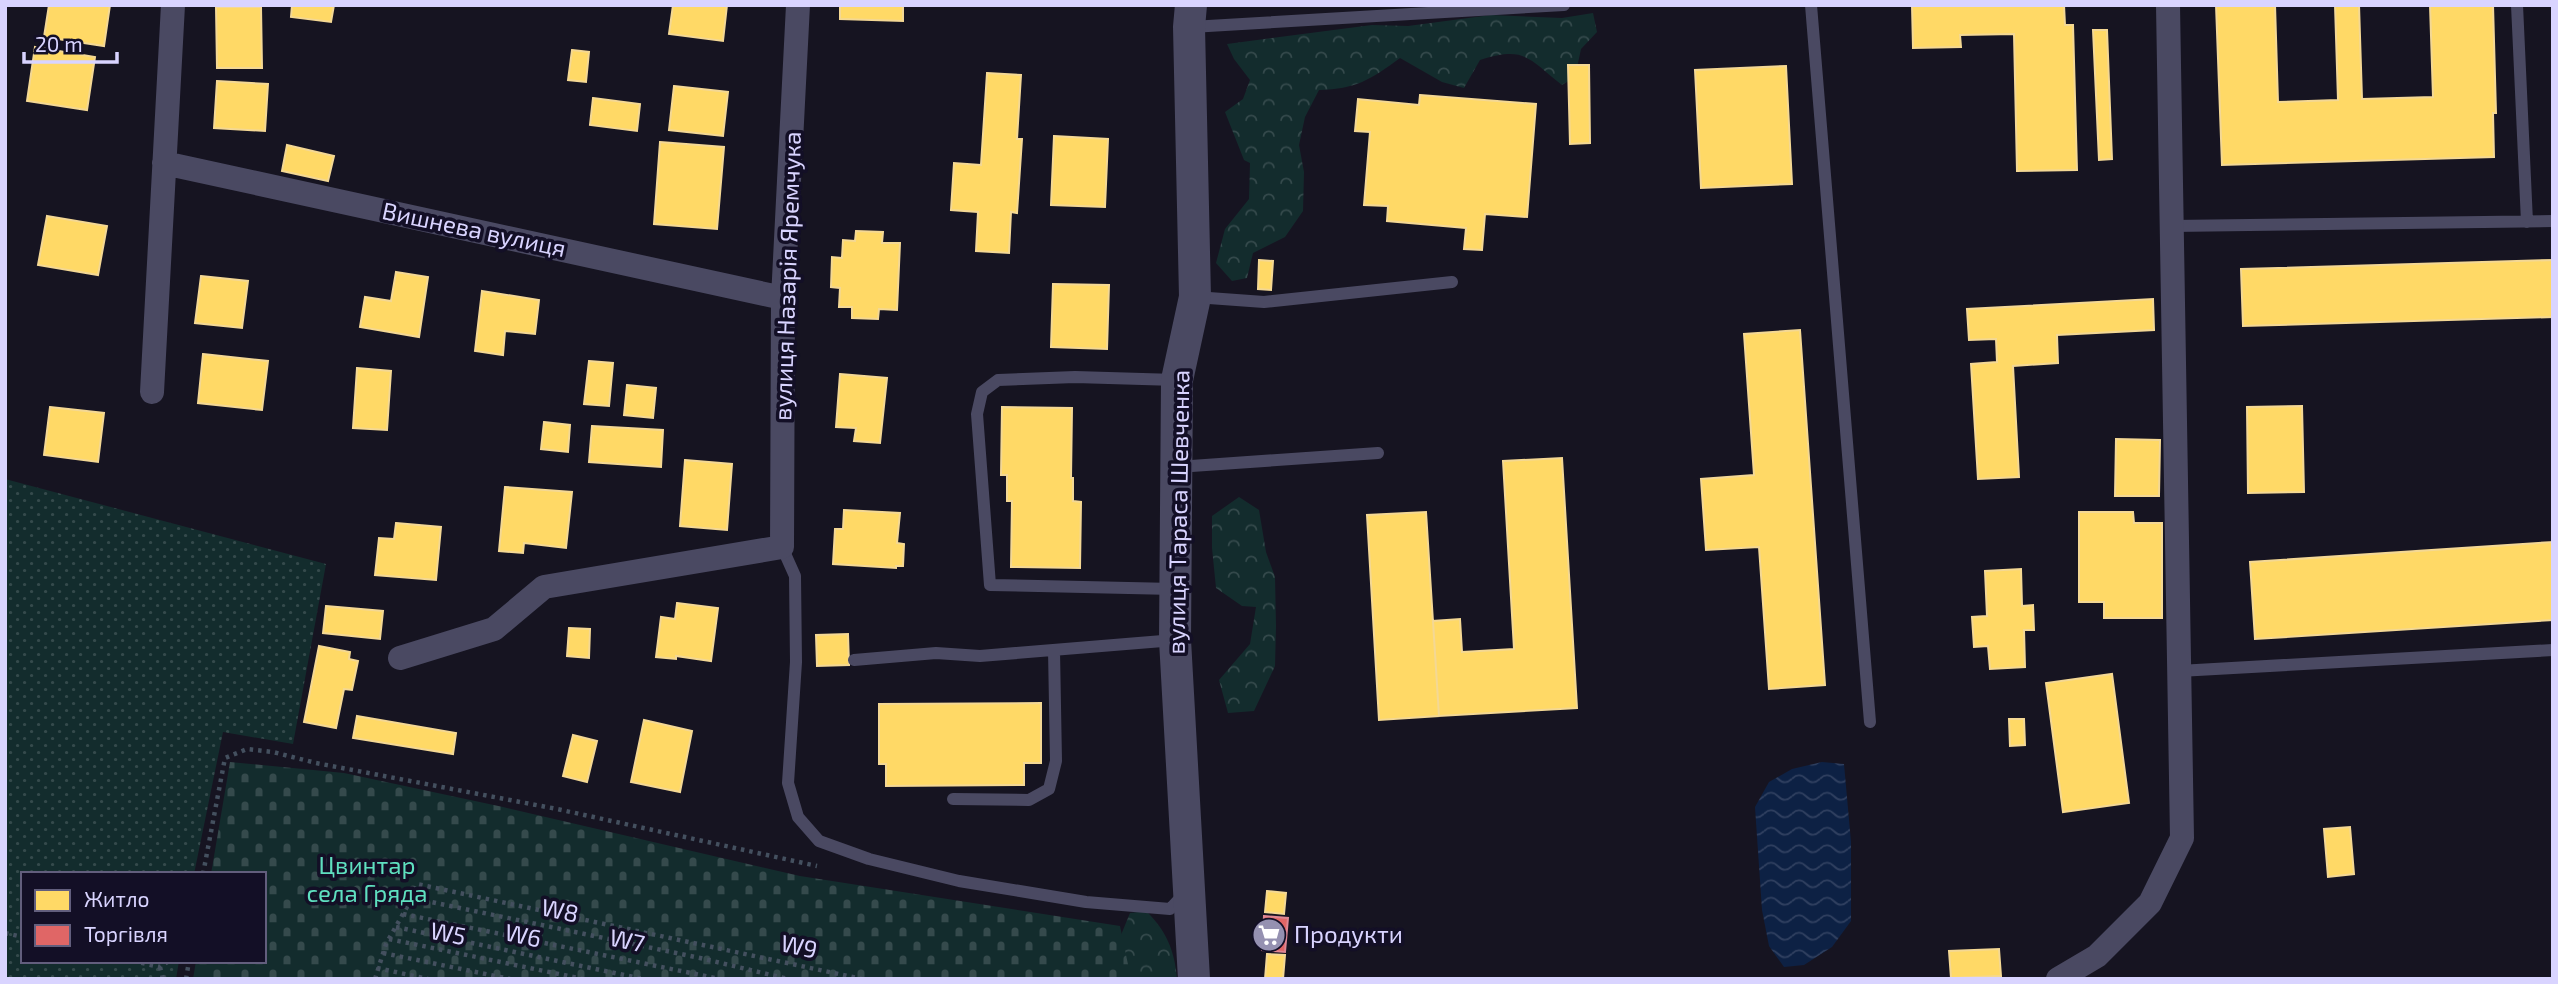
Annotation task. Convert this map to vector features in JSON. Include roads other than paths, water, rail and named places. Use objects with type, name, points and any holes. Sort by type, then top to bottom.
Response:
[{"type":"street","points":[[152,393],[173,5]]},
{"type":"street","name":"вулиця Назарія Яремчука","points":[[782,547],[783,298],[798,5]]},
{"type":"street","points":[[2058,979],[2097,956],[2150,904],[2182,838],[2168,5]]},
{"type":"street","name":"вулиця Тараса Шевченка","points":[[1190,16],[1195,297],[1177,380],[1174,589],[1194,979]]},
{"type":"street","name":"Вишнева вулиця","points":[[164,163],[783,298]]},
{"type":"street","points":[[400,658],[494,629],[544,587],[782,547]]},
{"type":"lane","points":[[1190,16],[1564,5]]},
{"type":"lane","points":[[1811,5],[1870,722]]},
{"type":"lane","points":[[2517,5],[2527,222]]},
{"type":"lane","points":[[2172,226],[2553,221]]},
{"type":"lane","points":[[1195,297],[1264,302],[1452,282]]},
{"type":"lane","points":[[1174,589],[990,585],[977,414],[982,391],[998,380],[1075,377],[1177,380]]},
{"type":"lane","points":[[1176,467],[1378,453]]},
{"type":"lane","name":"вулиця Назарія Яремчука","points":[[782,547],[794,576],[795,589],[796,663],[788,783],[799,817],[819,841],[869,859],[959,881],[1087,902],[1170,909],[1191,888]]},
{"type":"lane","points":[[855,660],[936,653],[980,656],[1175,640]]},
{"type":"lane","points":[[2179,671],[2553,649]]},
{"type":"lane","points":[[953,799],[1029,800],[1049,789],[1056,761],[1054,650]]},
{"type":"water","points":[[1822,762],[1844,764],[1851,842],[1851,921],[1832,947],[1804,965],[1784,967],[1769,946],[1762,910],[1755,807],[1769,782],[1792,769]]},
{"type":"place","name":"Продукти","points":[[1269,935]]},
{"type":"park label","name":"Цвинтар села Гряда","points":[[367,880]]}]
